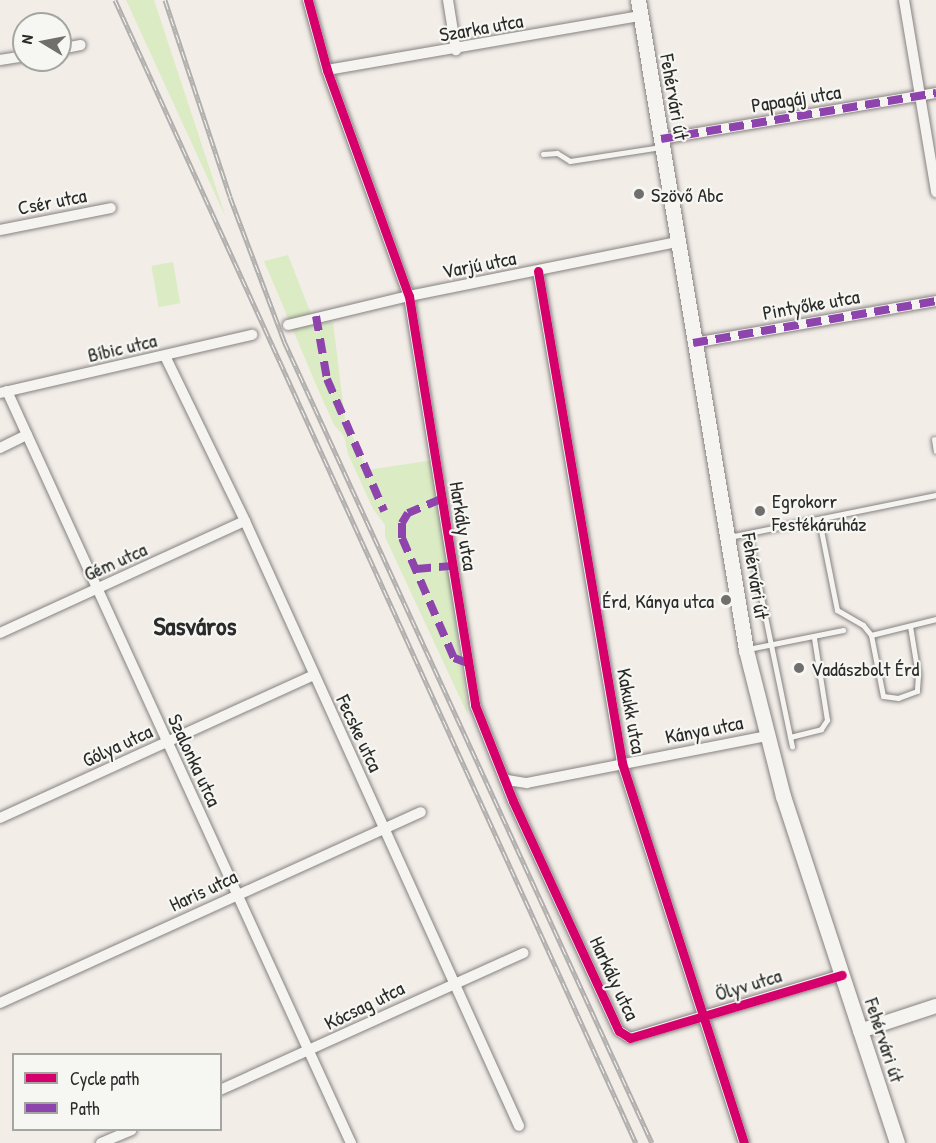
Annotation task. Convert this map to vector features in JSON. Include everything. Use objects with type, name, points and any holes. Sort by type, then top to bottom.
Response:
[{"type":"main road","name":"Fehérvári út","points":[[638,0],[693,343],[729,537],[746,650],[766,736],[897,1143]]},
{"type":"street","name":"Harkály utca","points":[[308,0],[327,70],[409,296],[474,705],[619,1031],[630,1038]]},
{"type":"street","points":[[448,0],[456,50]]},
{"type":"street","points":[[904,0],[936,192]]},
{"type":"street","name":"Szarka utca","points":[[327,70],[456,50],[640,16]]},
{"type":"street","points":[[72,47],[81,45]]},
{"type":"street","name":"Papagáj utca","points":[[662,143],[936,93]]},
{"type":"street","name":"Csér utca","points":[[0,230],[111,208]]},
{"type":"street","name":"Varjú utca","points":[[288,325],[409,296],[678,242]]},
{"type":"street","name":"Kakukk utca","points":[[538,271],[622,763],[744,1143]]},
{"type":"street","name":"Pintyőke utca","points":[[693,343],[936,301]]},
{"type":"street","name":"Bíbic utca","points":[[3,392],[252,335]]},
{"type":"street","name":"Fecske utca","points":[[165,356],[245,522],[519,1126]]},
{"type":"street","name":"Szalonka utca","points":[[3,392],[27,435],[351,1143]]},
{"type":"street","points":[[0,448],[27,435]]},
{"type":"street","name":"Gém utca","points":[[0,633],[245,522]]},
{"type":"street","name":"Gólya utca","points":[[0,818],[314,675]]},
{"type":"street","name":"Kánya utca","points":[[507,780],[527,783],[766,736]]},
{"type":"street","name":"Haris utca","points":[[0,1003],[421,812]]},
{"type":"street","name":"Kócsag utca","points":[[222,1089],[309,1051],[453,982],[524,953]]},
{"type":"street","name":"Ölyv utca","points":[[630,1038],[842,975]]},
{"type":"street","points":[[860,1031],[936,1006]]},
{"type":"street","points":[[101,1143],[129,1131]]},
{"type":"lane","points":[[543,154],[557,153],[570,162],[662,143]]},
{"type":"lane","points":[[934,439],[936,452]]},
{"type":"lane","points":[[729,537],[936,495]]},
{"type":"lane","points":[[819,520],[837,610],[863,625],[871,635],[883,696],[913,695],[919,684],[910,626]]},
{"type":"lane","points":[[748,534],[792,747]]},
{"type":"lane","points":[[871,635],[936,619]]},
{"type":"lane","points":[[746,650],[814,638],[843,630]]},
{"type":"lane","points":[[790,737],[821,729],[828,720],[814,638]]},
{"type":"green space","points":[[126,0],[154,0],[226,218]]},
{"type":"green space","points":[[288,255],[315,324],[333,322],[345,419],[367,470],[433,460],[468,715],[385,537],[385,525],[373,509],[348,454],[344,436],[334,425],[264,261]]},
{"type":"green space","points":[[173,262],[180,303],[159,307],[151,266]]},
{"type":"railway","points":[[115,0],[636,1143]]},
{"type":"railway","points":[[165,0],[230,197],[284,341],[652,1143]]},
{"type":"marked path","points":[[661,139],[936,93]]},
{"type":"marked path","points":[[693,343],[936,301]]},
{"type":"marked path","points":[[316,316],[327,379],[384,511]]},
{"type":"marked path","points":[[441,499],[408,513],[402,523],[402,538],[454,658],[468,663]]},
{"type":"marked path","points":[[416,569],[452,566]]},
{"type":"cycle path","points":[[308,0],[327,70],[409,296],[475,705],[513,801],[619,1031],[630,1038],[842,975]]},
{"type":"cycle path","points":[[538,271],[622,763],[744,1143]]},
{"type":"place","name":"Szövő Abc","points":[[639,194]]},
{"type":"place","name":"Egrokorr Festékáruház","points":[[760,511]]},
{"type":"place","name":"Érd, Kánya utca","points":[[726,600]]},
{"type":"place","name":"Vadászbolt Érd","points":[[799,668]]},
{"type":"district","name":"Sasváros","points":[[195,626]]}]
